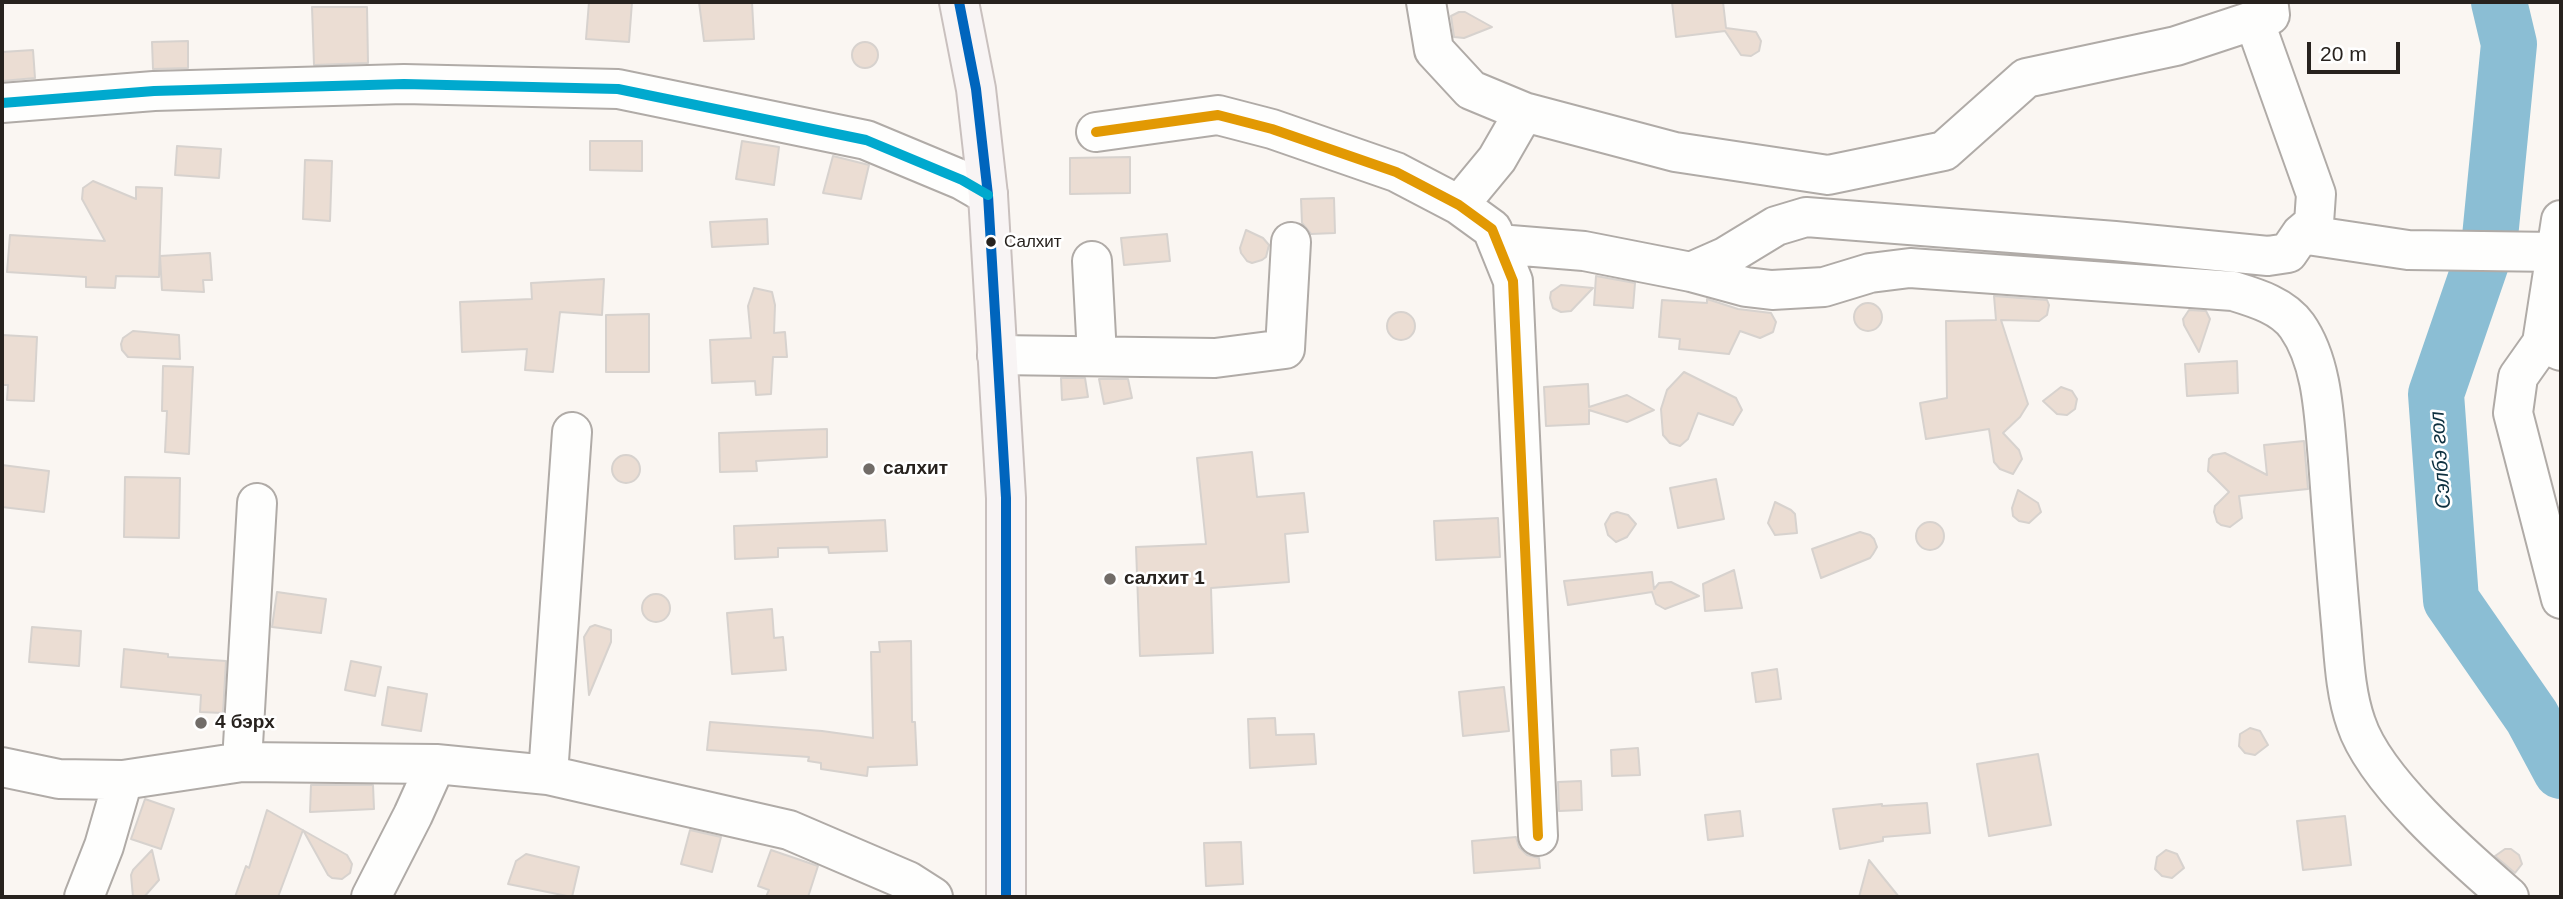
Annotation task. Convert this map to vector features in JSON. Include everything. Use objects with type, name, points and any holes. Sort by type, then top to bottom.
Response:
[{"type":"main road","points":[[959,2],[976,89],[988,195],[1006,498],[1006,897]]},
{"type":"street","points":[[1426,2],[1434,50],[1471,90],[1524,112],[1675,152],[1828,175],[1944,151],[2026,78],[2176,46],[2261,11],[2316,194],[2314,223],[2301,234],[2288,253],[2268,256],[1806,217],[1776,226],[1725,257],[1691,272]]},
{"type":"street","points":[[2,103],[153,91],[404,84],[618,89],[866,140],[962,180],[988,195]]},
{"type":"street","points":[[1459,205],[1497,159],[1524,112]]},
{"type":"street","points":[[1096,132],[1218,115],[1272,128],[1396,172],[1459,205],[1492,229],[1513,281],[1538,836]]},
{"type":"street","points":[[2301,234],[2407,250],[2559,236],[2552,347],[2518,377],[2514,413],[2561,598]]},
{"type":"street","points":[[997,355],[1215,358],[1284,349],[1291,242]]},
{"type":"street","points":[[1498,244],[1584,251],[1691,272],[1746,287],[1772,290],[1824,287],[1870,273],[1910,268],[2233,291],[2259,299],[2277,309],[2296,324],[2305,341],[2317,378],[2325,423],[2346,678],[2356,723],[2377,763],[2410,803],[2509,897]]},
{"type":"street","points":[[1092,261],[1097,356]]},
{"type":"street","points":[[548,775],[572,432]]},
{"type":"street","points":[[242,762],[257,503]]},
{"type":"street","points":[[2,767],[59,779],[123,780],[242,762],[436,764],[548,775],[789,830],[908,881],[933,897]]},
{"type":"street","points":[[371,897],[436,764]]},
{"type":"street","points":[[84,897],[104,846],[123,780]]},
{"type":"building","points":[[589,2],[632,2],[629,42],[586,39]]},
{"type":"building","points":[[699,2],[752,2],[754,39],[704,41]]},
{"type":"building","points":[[1672,2],[1723,2],[1726,28],[1756,32],[1761,41],[1759,51],[1751,56],[1741,55],[1725,31],[1676,37]]},
{"type":"building","points":[[312,7],[367,7],[368,63],[314,65]]},
{"type":"building","points":[[1465,12],[1492,27],[1464,38],[1454,37],[1451,16]]},
{"type":"building","points":[[188,41],[188,68],[153,69],[152,42]]},
{"type":"building","points":[[865,42],[875,45],[878,55],[875,65],[865,68],[855,65],[852,55],[855,45]]},
{"type":"building","points":[[33,50],[35,78],[2,81],[2,52]]},
{"type":"building","points":[[590,141],[642,141],[642,171],[590,170]]},
{"type":"building","points":[[742,141],[779,147],[774,185],[736,179]]},
{"type":"building","points":[[177,146],[221,149],[219,178],[175,175]]},
{"type":"building","points":[[833,156],[869,165],[861,199],[823,193]]},
{"type":"building","points":[[1130,157],[1130,193],[1070,194],[1070,158]]},
{"type":"building","points":[[305,160],[332,161],[330,221],[303,219]]},
{"type":"building","points":[[93,181],[136,199],[136,187],[162,188],[159,277],[116,276],[115,288],[86,287],[86,277],[7,272],[10,235],[105,241],[82,199],[83,188]]},
{"type":"building","points":[[1334,198],[1335,233],[1311,234],[1302,223],[1301,199]]},
{"type":"building","points":[[767,219],[768,244],[712,247],[710,222]]},
{"type":"building","points":[[1246,230],[1263,238],[1269,245],[1266,257],[1262,260],[1252,263],[1241,253]]},
{"type":"building","points":[[1167,234],[1170,261],[1124,265],[1121,238]]},
{"type":"building","points":[[210,253],[212,280],[203,280],[204,292],[162,290],[160,256]]},
{"type":"building","points":[[1596,276],[1635,283],[1633,308],[1594,305]]},
{"type":"building","points":[[604,279],[602,315],[560,312],[553,372],[525,370],[527,349],[462,352],[460,302],[532,299],[531,283]]},
{"type":"building","points":[[1561,285],[1593,288],[1571,311],[1561,312],[1553,308],[1550,298],[1551,292]]},
{"type":"building","points":[[754,288],[772,292],[775,305],[774,333],[785,332],[787,357],[773,357],[771,394],[756,395],[755,381],[712,383],[710,340],[751,338],[748,306]]},
{"type":"building","points":[[1994,296],[2047,300],[2049,305],[2047,315],[2039,321],[2001,320],[2028,404],[2020,417],[2003,433],[2019,450],[2022,459],[2013,474],[2000,469],[1994,462],[1989,429],[1926,439],[1920,403],[1947,398],[1946,321],[1996,320]]},
{"type":"building","points":[[1707,299],[1738,309],[1771,313],[1776,322],[1773,332],[1760,338],[1740,331],[1729,354],[1679,349],[1680,339],[1659,337],[1662,300],[1707,303]]},
{"type":"building","points":[[1868,303],[1878,307],[1882,317],[1878,327],[1868,331],[1858,327],[1854,317],[1858,307]]},
{"type":"building","points":[[2189,310],[2206,311],[2210,319],[2199,352],[2184,325],[2183,319]]},
{"type":"building","points":[[1401,312],[1411,316],[1415,326],[1411,336],[1401,340],[1391,336],[1387,326],[1391,316]]},
{"type":"building","points":[[649,314],[649,372],[606,372],[606,315]]},
{"type":"building","points":[[133,331],[179,335],[180,359],[128,357],[121,344],[123,338]]},
{"type":"building","points":[[2,335],[37,337],[34,401],[7,400],[8,385],[2,385]]},
{"type":"building","points":[[2237,361],[2238,393],[2187,396],[2185,364]]},
{"type":"building","points":[[163,366],[193,367],[189,454],[165,452],[167,411],[162,411]]},
{"type":"building","points":[[1684,372],[1736,398],[1742,410],[1733,425],[1698,413],[1688,439],[1680,446],[1670,443],[1663,435],[1661,409],[1667,390]]},
{"type":"building","points":[[1061,378],[1085,378],[1088,397],[1062,400]]},
{"type":"building","points":[[1099,379],[1128,379],[1132,398],[1104,404]]},
{"type":"building","points":[[1588,384],[1589,407],[1627,395],[1654,410],[1627,422],[1589,410],[1589,424],[1546,426],[1544,387]]},
{"type":"building","points":[[2061,387],[2072,391],[2077,399],[2075,409],[2067,415],[2057,414],[2043,401]]},
{"type":"building","points":[[827,429],[827,457],[756,461],[757,471],[720,472],[719,433]]},
{"type":"building","points":[[2304,441],[2308,489],[2239,496],[2242,518],[2230,527],[2217,522],[2215,506],[2229,492],[2208,471],[2209,459],[2213,455],[2225,453],[2267,475],[2264,445]]},
{"type":"building","points":[[1252,452],[1257,497],[1304,493],[1308,532],[1285,534],[1289,582],[1211,588],[1213,653],[1140,656],[1136,547],[1206,544],[1197,458]]},
{"type":"building","points":[[626,455],[636,459],[640,469],[636,479],[626,483],[616,479],[612,469],[616,459]]},
{"type":"building","points":[[2,465],[49,471],[44,512],[2,507]]},
{"type":"building","points":[[125,477],[180,478],[179,538],[124,537]]},
{"type":"building","points":[[1716,479],[1724,519],[1678,528],[1670,488]]},
{"type":"building","points":[[2018,490],[2038,503],[2041,512],[2029,523],[2019,521],[2013,516],[2012,508]]},
{"type":"building","points":[[1775,502],[1795,514],[1797,533],[1775,535],[1768,523]]},
{"type":"building","points":[[1617,512],[1628,515],[1636,524],[1627,537],[1616,542],[1608,535],[1605,524],[1611,514]]},
{"type":"building","points":[[1498,518],[1500,557],[1436,560],[1434,521]]},
{"type":"building","points":[[885,520],[887,551],[829,553],[828,547],[778,548],[778,557],[735,559],[734,526]]},
{"type":"building","points":[[1930,522],[1940,526],[1944,536],[1940,546],[1930,550],[1920,546],[1916,536],[1920,526]]},
{"type":"building","points":[[1860,532],[1874,539],[1877,547],[1870,558],[1821,578],[1812,549]]},
{"type":"building","points":[[1734,570],[1742,608],[1705,611],[1703,584]]},
{"type":"building","points":[[1652,572],[1654,589],[1659,583],[1671,582],[1699,596],[1665,609],[1656,604],[1652,592],[1568,605],[1564,581]]},
{"type":"building","points":[[277,592],[326,599],[321,633],[272,627]]},
{"type":"building","points":[[656,594],[666,598],[670,608],[666,618],[656,622],[646,618],[642,608],[646,598]]},
{"type":"building","points":[[772,609],[774,638],[783,637],[786,670],[732,674],[727,613]]},
{"type":"building","points":[[595,625],[611,630],[611,642],[589,695],[584,637],[590,627]]},
{"type":"building","points":[[32,627],[81,631],[79,666],[29,662]]},
{"type":"building","points":[[911,641],[912,722],[915,722],[917,765],[868,767],[867,776],[821,769],[821,763],[808,761],[809,757],[707,750],[710,722],[873,738],[871,652],[880,652],[879,642]]},
{"type":"building","points":[[124,649],[168,654],[168,657],[226,661],[223,713],[200,712],[201,695],[121,687]]},
{"type":"building","points":[[351,661],[381,667],[375,696],[345,690]]},
{"type":"building","points":[[1777,669],[1781,699],[1756,702],[1752,673]]},
{"type":"building","points":[[388,687],[427,694],[421,731],[382,725]]},
{"type":"building","points":[[1504,687],[1509,731],[1463,736],[1459,692]]},
{"type":"building","points":[[1275,718],[1276,735],[1314,734],[1316,764],[1250,768],[1248,719]]},
{"type":"building","points":[[2250,728],[2260,731],[2268,745],[2255,755],[2245,753],[2239,746],[2240,734]]},
{"type":"building","points":[[1638,748],[1640,775],[1612,776],[1611,750]]},
{"type":"building","points":[[2038,754],[2051,825],[1989,836],[1977,764]]},
{"type":"building","points":[[1581,781],[1582,810],[1559,811],[1558,782]]},
{"type":"building","points":[[311,785],[373,785],[374,809],[310,812]]},
{"type":"building","points":[[145,799],[174,809],[161,849],[131,839]]},
{"type":"building","points":[[1927,803],[1930,833],[1883,837],[1883,841],[1840,849],[1833,809]]},
{"type":"building","points":[[267,810],[303,830],[278,897],[235,897],[246,866],[249,868]]},
{"type":"building","points":[[1740,811],[1743,836],[1708,840],[1705,815]]},
{"type":"building","points":[[2345,816],[2351,865],[2303,870],[2297,821]]},
{"type":"building","points":[[303,830],[347,855],[352,864],[350,873],[342,879],[328,875]]},
{"type":"building","points":[[690,830],[721,837],[712,872],[681,864]]},
{"type":"building","points":[[1516,837],[1519,847],[1527,855],[1539,858],[1540,868],[1474,873],[1472,841]]},
{"type":"building","points":[[1241,842],[1243,884],[1206,886],[1204,843]]},
{"type":"building","points":[[2505,849],[2511,849],[2519,855],[2522,864],[2515,873],[2495,856]]},
{"type":"building","points":[[152,850],[159,880],[144,897],[133,897],[133,870]]},
{"type":"building","points":[[771,850],[818,866],[808,897],[766,897],[769,890],[758,886]]},
{"type":"building","points":[[2166,850],[2177,854],[2184,868],[2172,878],[2162,876],[2155,869],[2157,857]]},
{"type":"building","points":[[526,854],[579,867],[572,897],[508,884],[516,861]]},
{"type":"building","points":[[1869,860],[1899,897],[1859,897]]},
{"type":"waterway","name":"Сэлбэ гол","points":[[2499,2],[2509,44],[2490,237],[2436,394],[2451,600],[2532,717],[2561,771]]},
{"type":"transit line","points":[[959,2],[976,89],[988,195],[1006,498],[1006,897]]},
{"type":"transit line","points":[[2,103],[154,91],[404,84],[618,89],[866,140],[962,180],[988,195]]},
{"type":"transit line","points":[[1096,132],[1218,115],[1272,129],[1396,172],[1459,205],[1492,229],[1513,281],[1538,836]]},
{"type":"place","name":"Салхит","points":[[991,242]]},
{"type":"place","name":"салхит","points":[[869,469]]},
{"type":"place","name":"салхит 1","points":[[1110,579]]},
{"type":"place","name":"4 бэрх","points":[[201,723]]}]
